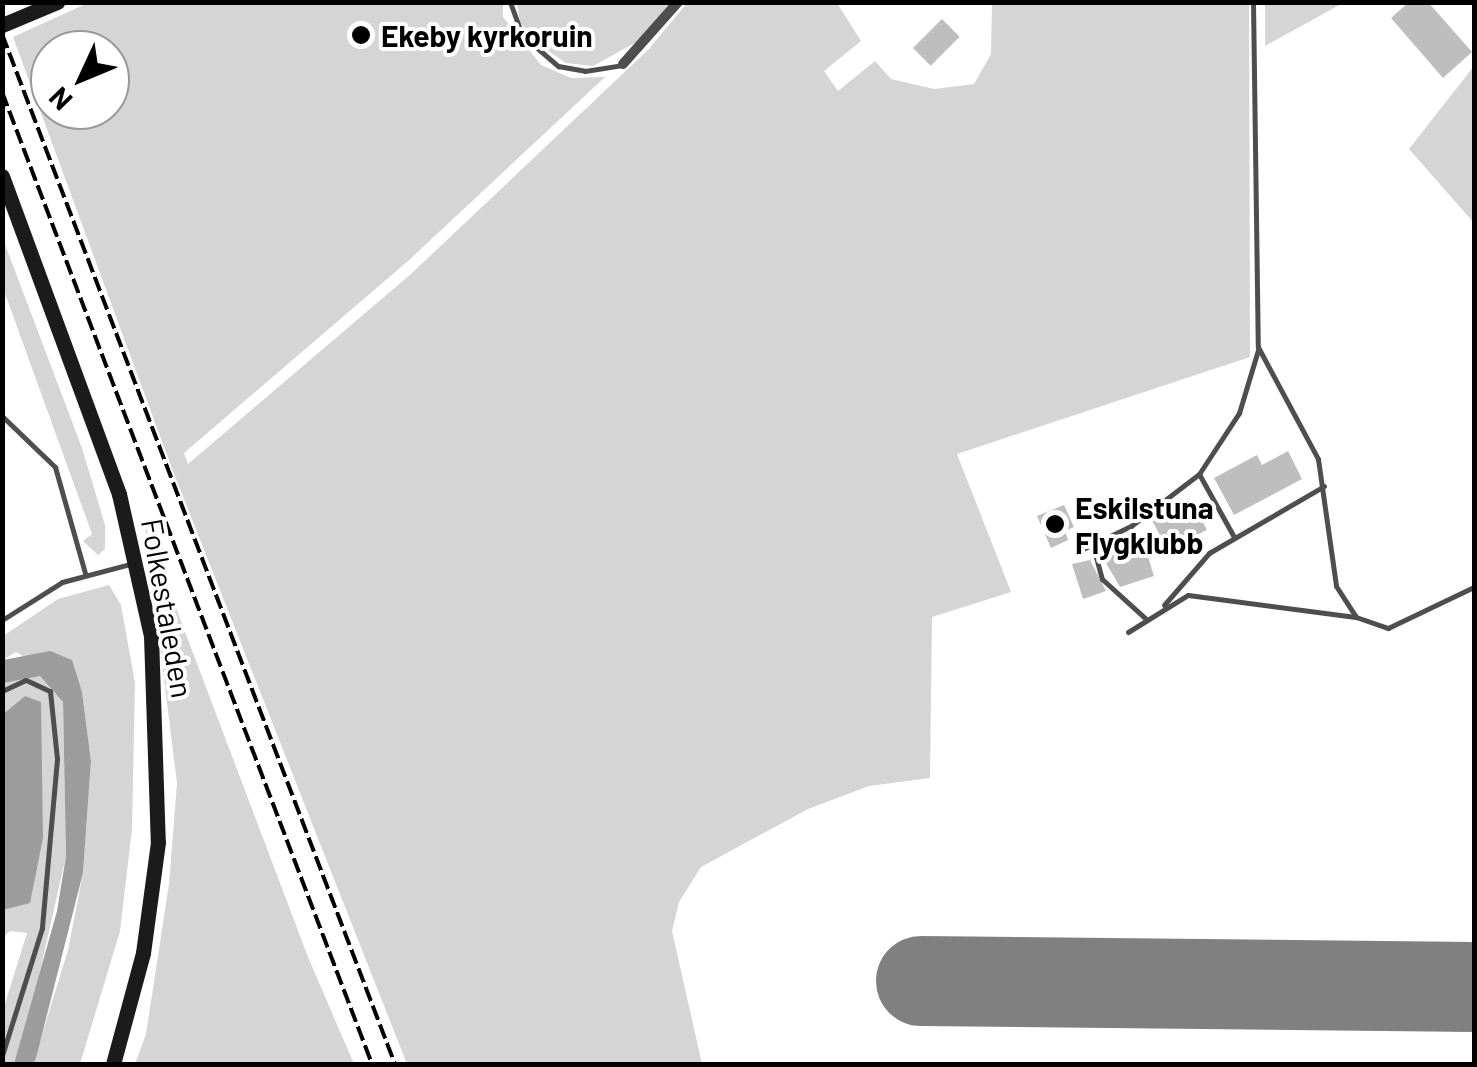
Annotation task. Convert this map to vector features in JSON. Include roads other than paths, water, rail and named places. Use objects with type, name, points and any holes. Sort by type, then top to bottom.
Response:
[{"type":"main road","points":[[2,25],[57,2]]},
{"type":"main road","name":"Folkestaleden","points":[[2,176],[102,444],[138,562],[158,710],[158,842],[143,953],[113,1064]]},
{"type":"street","points":[[624,64],[678,2]]},
{"type":"lane","points":[[510,2],[522,35],[558,66],[584,72],[624,64]]},
{"type":"lane","points":[[1083,549],[1105,542],[1199,474],[1244,401],[1258,347],[1253,2]]},
{"type":"lane","points":[[1258,347],[1314,448],[1324,486],[1336,586],[1356,616]]},
{"type":"lane","points":[[2,416],[55,467],[85,574]]},
{"type":"lane","points":[[1199,474],[1235,537]]},
{"type":"lane","points":[[1128,632],[1161,608],[1210,553],[1324,486]]},
{"type":"lane","points":[[1105,542],[1096,557],[1102,579],[1146,619]]},
{"type":"lane","points":[[2,620],[85,574],[138,562]]},
{"type":"lane","points":[[1161,608],[1188,596],[1356,616],[1388,628],[1474,587]]},
{"type":"lane","points":[[2,691],[26,680],[50,691],[56,758],[42,928],[2,1056]]},
{"type":"railway","points":[[2,34],[395,1064]]},
{"type":"railway","points":[[2,92],[372,1064]]},
{"type":"place","name":"Ekeby kyrkoruin","points":[[361,35]]},
{"type":"place","name":"Eskilstuna Flygklubb","points":[[1055,524]]}]
